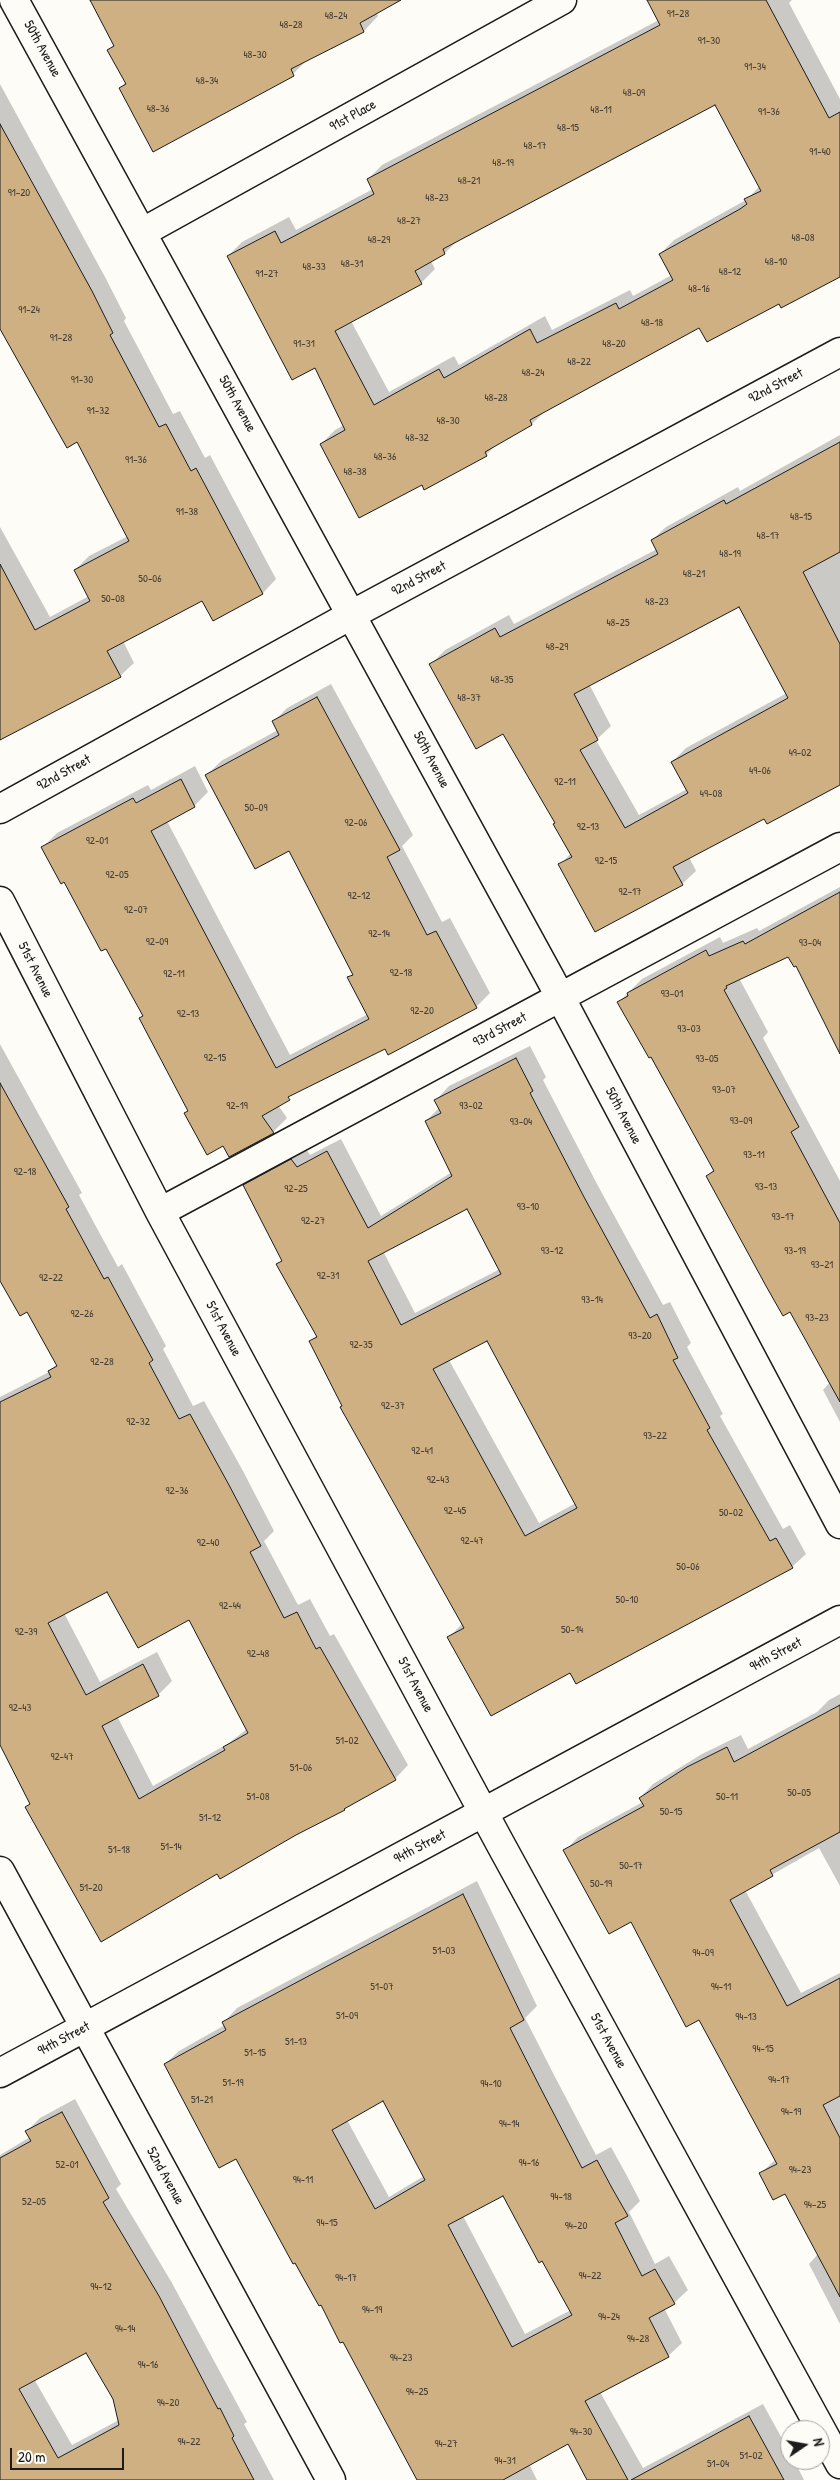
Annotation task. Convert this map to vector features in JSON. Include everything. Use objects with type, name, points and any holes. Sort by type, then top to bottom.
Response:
[{"type":"street","name":"50th Avenue","points":[[14,0],[353,614],[840,1524]]},
{"type":"street","name":"91st Place","points":[[143,232],[562,0]]},
{"type":"street","name":"92nd Street","points":[[0,809],[353,614],[840,352]]},
{"type":"street","name":"93rd Street","points":[[160,1212],[840,847]]},
{"type":"street","name":"51st Avenue","points":[[0,901],[160,1212],[484,1813],[840,2464]]},
{"type":"street","name":"94th Street","points":[[0,2074],[840,1620]]},
{"type":"street","name":"52nd Avenue","points":[[0,1871],[331,2480]]},
{"type":"building","points":[[90,0],[401,0],[360,23],[364,32],[291,69],[294,76],[153,152],[119,88],[126,84],[107,50],[114,46]]},
{"type":"building","points":[[647,0],[766,0],[829,118],[840,112],[840,277],[781,308],[779,304],[707,342],[699,328],[530,420],[532,425],[485,452],[487,456],[424,490],[422,485],[359,518],[320,444],[345,430],[315,368],[292,380],[227,256],[275,231],[281,243],[374,194],[367,179],[660,25]],"holes":[[[715,105],[761,191],[744,199],[747,204],[740,209],[659,254],[673,280],[619,309],[616,303],[537,343],[530,329],[444,378],[439,369],[374,405],[335,331],[422,284],[415,271],[445,254],[443,249]]]},
{"type":"building","points":[[0,124],[92,291],[113,333],[110,335],[159,427],[166,424],[191,471],[196,468],[263,594],[213,621],[202,601],[107,651],[121,677],[0,740],[0,564],[35,630],[90,601],[74,570],[129,541],[77,442],[67,448],[0,329]]},
{"type":"building","points":[[840,442],[840,552],[803,572],[840,644],[840,785],[767,824],[764,819],[673,867],[683,885],[595,932],[558,864],[572,857],[553,824],[555,823],[503,734],[476,749],[429,664],[495,628],[500,637],[658,554],[651,540],[724,500],[726,504]],"holes":[[[739,607],[788,698],[671,762],[688,793],[625,828],[580,750],[598,740],[574,694]]]},
{"type":"building","points":[[317,697],[400,850],[387,857],[427,935],[436,931],[477,1008],[388,1055],[385,1049],[288,1097],[290,1100],[262,1116],[274,1133],[229,1157],[223,1146],[207,1155],[184,1113],[188,1111],[139,1018],[143,1016],[106,949],[101,951],[64,882],[61,884],[41,847],[133,798],[136,803],[181,779],[195,807],[151,831],[276,1068],[369,1019],[347,977],[353,975],[289,851],[255,869],[205,775],[279,735],[272,721]]},
{"type":"building","points":[[840,892],[840,1054],[796,966],[794,967],[788,957],[726,986],[727,988],[724,990],[799,1127],[791,1132],[840,1223],[840,1402],[790,1312],[783,1316],[766,1286],[706,1176],[714,1171],[651,1057],[649,1058],[617,1002],[628,996],[627,993],[706,950],[709,956],[743,941],[745,944]]},
{"type":"building","points":[[516,1058],[533,1091],[530,1093],[650,1318],[657,1314],[678,1358],[673,1360],[710,1428],[707,1430],[770,1541],[776,1538],[793,1568],[576,1684],[570,1673],[491,1716],[447,1637],[464,1628],[340,1407],[342,1406],[309,1341],[317,1337],[276,1264],[282,1261],[243,1185],[291,1159],[297,1167],[327,1151],[368,1228],[452,1176],[425,1121],[441,1113],[434,1100]],"holes":[[[467,1209],[501,1274],[401,1325],[368,1261]],[[487,1341],[577,1508],[525,1536],[433,1369]]]},
{"type":"building","points":[[0,1083],[69,1207],[66,1209],[104,1279],[108,1277],[153,1360],[149,1363],[179,1419],[190,1414],[229,1485],[261,1546],[250,1552],[284,1618],[297,1612],[316,1649],[320,1647],[396,1780],[220,1879],[217,1874],[101,1942],[25,1807],[30,1804],[0,1745],[0,1402],[51,1377],[48,1371],[57,1366],[27,1312],[20,1316],[0,1281]],"holes":[[[107,1592],[138,1648],[189,1620],[248,1733],[223,1747],[225,1750],[139,1799],[102,1726],[159,1696],[143,1664],[86,1695],[48,1623]]]},
{"type":"building","points":[[840,1705],[840,1832],[770,1870],[773,1876],[730,1900],[787,2006],[840,1978],[840,2096],[823,2105],[840,2138],[840,2297],[785,2194],[773,2200],[759,2173],[777,2164],[699,2020],[686,2027],[631,1922],[609,1934],[563,1850],[644,1806],[639,1798],[687,1767],[727,1747],[734,1762]]},
{"type":"building","points":[[463,1894],[524,2020],[510,2028],[541,2089],[582,2168],[597,2160],[628,2216],[615,2223],[642,2276],[655,2269],[675,2304],[649,2318],[669,2357],[585,2401],[628,2480],[587,2480],[568,2444],[503,2480],[417,2480],[343,2342],[340,2343],[321,2305],[319,2306],[295,2263],[293,2264],[236,2159],[219,2168],[164,2064],[226,2030],[222,2022]],"holes":[[[383,2101],[425,2180],[375,2209],[332,2130]],[[503,2196],[539,2263],[542,2261],[572,2315],[512,2347],[448,2225]]]},
{"type":"building","points":[[62,2112],[109,2198],[103,2202],[159,2296],[218,2409],[220,2408],[234,2436],[232,2438],[254,2480],[0,2480],[0,2158],[31,2141],[25,2131]],"holes":[[[86,2353],[113,2399],[119,2425],[58,2458],[19,2389]]]},
{"type":"building","points":[[749,2416],[784,2480],[631,2480]]}]
